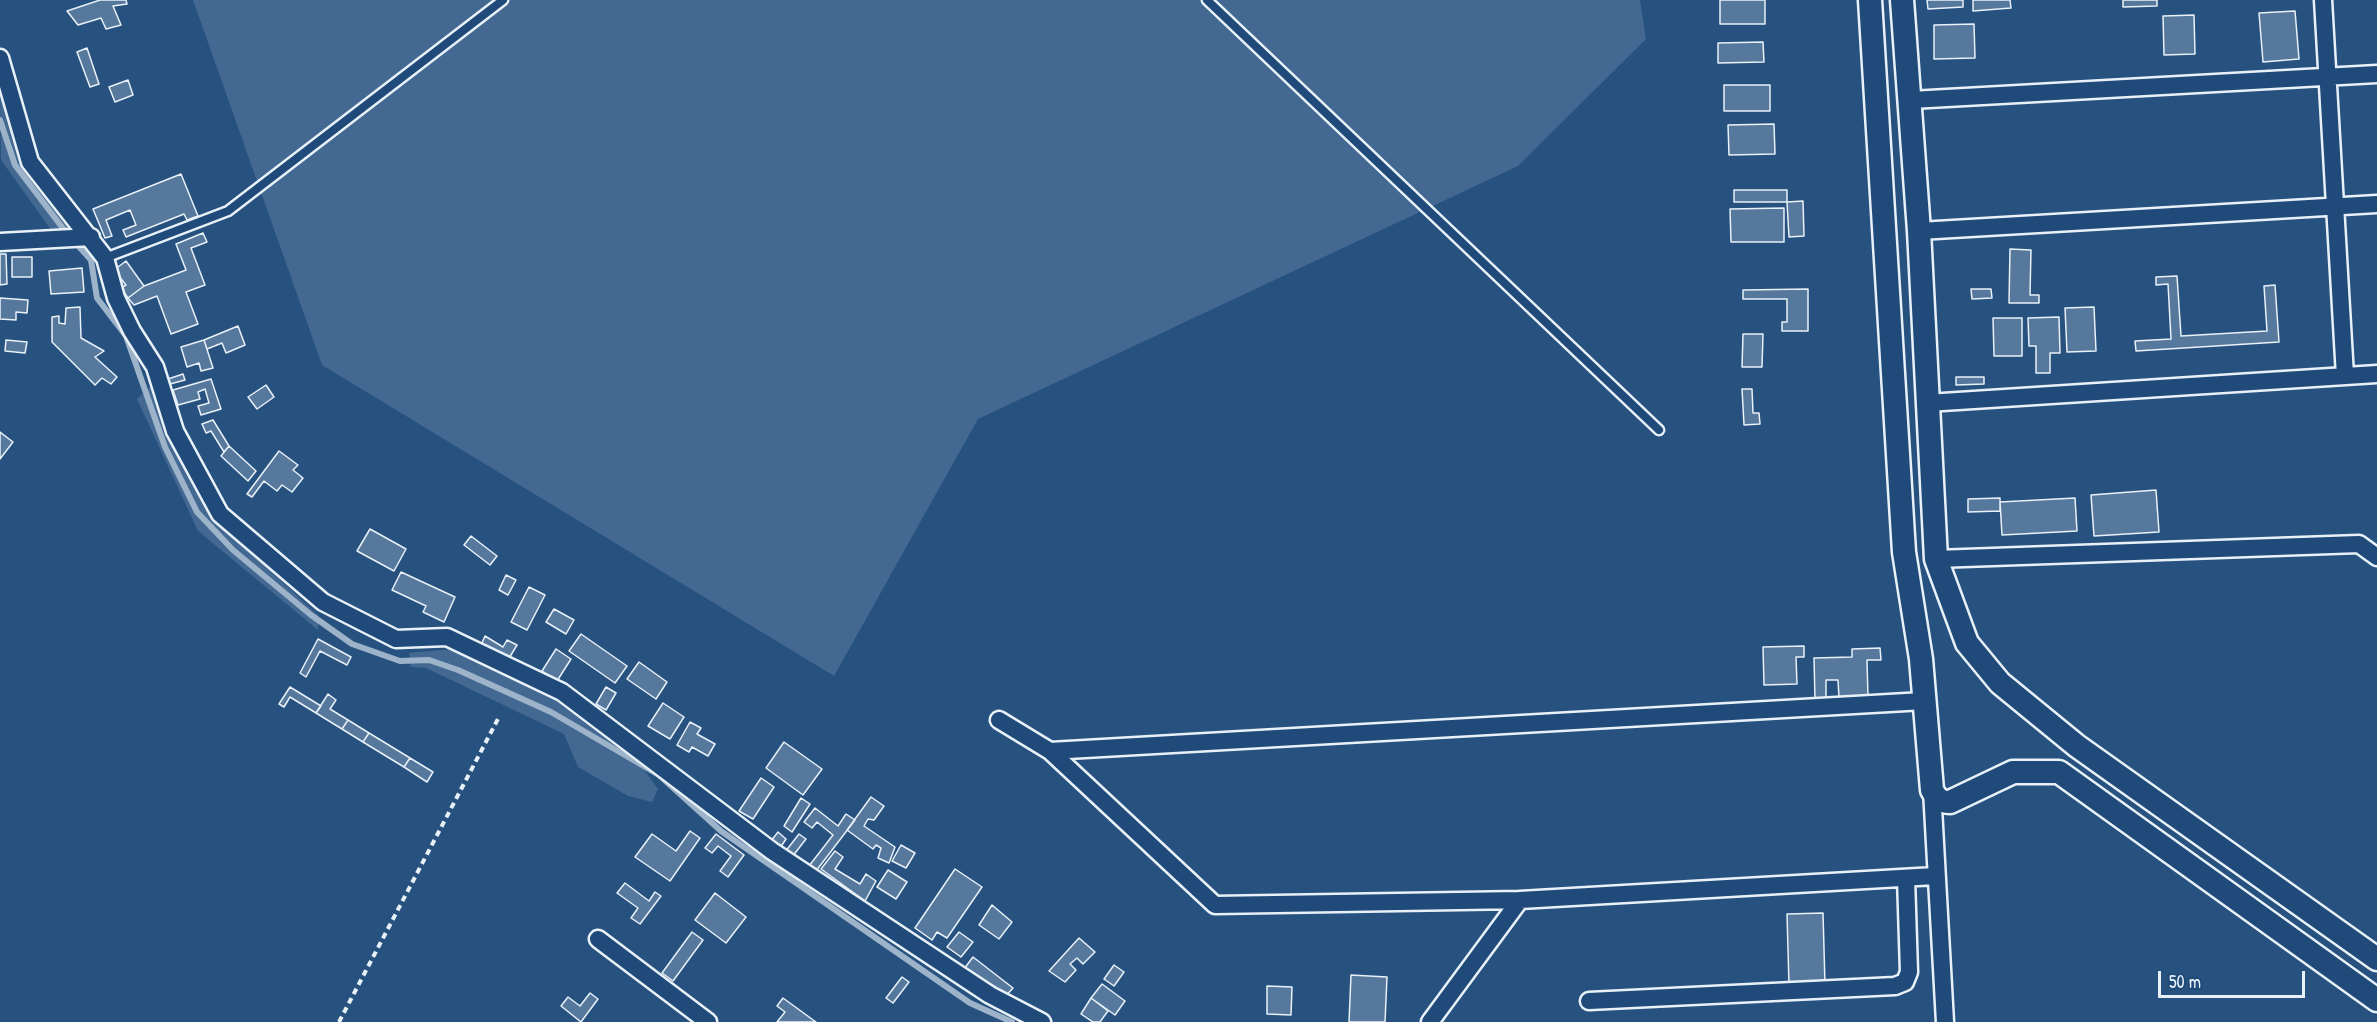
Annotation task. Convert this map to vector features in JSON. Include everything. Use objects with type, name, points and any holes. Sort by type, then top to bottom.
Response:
[{"type":"main road","points":[[1870,0],[1904,552],[1921,659],[1932,790],[1936,799],[1950,802],[2013,772],[2059,772],[2377,1000]]},
{"type":"main road","points":[[1902,0],[1919,231],[1926,403],[1936,559],[1967,643],[2001,683],[2077,746],[2377,960]]},
{"type":"main road","points":[[2059,772],[2077,746]]},
{"type":"street","points":[[2324,0],[2345,376]]},
{"type":"street","points":[[0,58],[30,162],[44,183],[91,237],[105,258],[116,298],[132,331],[155,367],[175,431],[220,514],[323,602],[396,639],[447,637],[562,692],[772,851],[990,995],[1042,1022]]},
{"type":"street","points":[[1911,100],[2377,74]]},
{"type":"street","points":[[1919,231],[2377,204]]},
{"type":"street","points":[[0,242],[91,237]]},
{"type":"street","points":[[1926,403],[2377,374]]},
{"type":"street","points":[[1936,559],[2359,544],[2377,557]]},
{"type":"street","points":[[1050,751],[1924,701]]},
{"type":"street","points":[[999,720],[1050,751],[1215,905],[1520,900],[1935,876]]},
{"type":"street","points":[[1932,790],[1935,876],[1946,1022]]},
{"type":"street","points":[[1589,1001],[1895,986],[1905,982],[1909,972],[1906,878]]},
{"type":"street","points":[[1431,1022],[1520,900]]},
{"type":"street","points":[[598,939],[708,1022]]},
{"type":"lane","points":[[105,258],[228,211],[503,0]]},
{"type":"lane","points":[[1208,0],[1659,430]]},
{"type":"path","points":[[339,1022],[499,717]]},
{"type":"shaded area","points":[[193,0],[1640,0],[1646,39],[1518,166],[978,419],[834,676],[322,365]]},
{"type":"shaded area","points":[[0,96],[24,165],[77,233],[54,234],[1,160]]},
{"type":"shaded area","points":[[152,385],[164,433],[210,515],[319,616],[318,630],[198,531],[137,399]]},
{"type":"shaded area","points":[[452,649],[576,711],[630,750],[658,789],[652,802],[628,796],[578,767],[564,734],[426,668],[411,667],[409,653]]},
{"type":"building","points":[[100,0],[126,0],[127,4],[113,6],[121,25],[106,29],[101,18],[78,25],[67,11]]},
{"type":"building","points":[[1720,0],[1765,0],[1765,24],[1720,24]]},
{"type":"building","points":[[1927,0],[1963,0],[1963,7],[1928,9]]},
{"type":"building","points":[[1973,0],[2010,0],[2011,8],[1973,11]]},
{"type":"building","points":[[2123,0],[2157,0],[2157,6],[2123,7]]},
{"type":"building","points":[[2295,11],[2299,59],[2263,62],[2259,13]]},
{"type":"building","points":[[2194,15],[2195,54],[2164,55],[2163,16]]},
{"type":"building","points":[[1974,24],[1975,58],[1934,59],[1934,25]]},
{"type":"building","points":[[1763,42],[1764,62],[1718,63],[1718,43]]},
{"type":"building","points":[[87,48],[99,84],[90,87],[77,52]]},
{"type":"building","points":[[128,80],[133,95],[115,102],[109,87]]},
{"type":"building","points":[[1724,85],[1770,85],[1770,111],[1724,111]]},
{"type":"building","points":[[1774,124],[1775,154],[1729,155],[1728,125]]},
{"type":"building","points":[[181,174],[198,216],[187,220],[184,214],[126,237],[123,230],[136,225],[130,210],[106,220],[112,236],[105,238],[93,209]]},
{"type":"building","points":[[1734,190],[1787,190],[1787,202],[1734,202]]},
{"type":"building","points":[[1803,201],[1804,236],[1789,237],[1787,202]]},
{"type":"building","points":[[1784,208],[1784,242],[1731,242],[1730,209]]},
{"type":"building","points":[[203,233],[207,242],[191,248],[205,285],[186,292],[198,324],[171,334],[157,296],[134,305],[128,298],[144,286],[186,270],[176,244]]},
{"type":"building","points":[[2010,249],[2031,250],[2030,295],[2039,295],[2039,303],[2009,303]]},
{"type":"building","points":[[0,254],[6,254],[7,284],[0,285]]},
{"type":"building","points":[[12,257],[32,257],[32,277],[12,277]]},
{"type":"building","points":[[126,261],[144,286],[128,298],[121,288],[126,285],[114,270]]},
{"type":"building","points":[[82,268],[84,292],[51,294],[49,271]]},
{"type":"building","points":[[2177,276],[2181,336],[2267,331],[2264,286],[2275,285],[2279,342],[2136,351],[2135,341],[2171,339],[2168,284],[2156,285],[2156,277]]},
{"type":"building","points":[[1808,289],[1808,331],[1782,331],[1782,322],[1787,322],[1787,299],[1743,299],[1743,290]]},
{"type":"building","points":[[1971,289],[1991,289],[1992,298],[1972,299]]},
{"type":"building","points":[[0,298],[28,300],[27,313],[16,312],[16,320],[0,319]]},
{"type":"building","points":[[80,307],[81,338],[104,351],[95,357],[117,377],[111,384],[102,378],[95,385],[52,342],[52,317],[59,316],[59,323],[65,324],[66,308]]},
{"type":"building","points":[[2094,307],[2096,351],[2067,352],[2065,308]]},
{"type":"building","points":[[2059,317],[2060,353],[2050,353],[2050,373],[2036,373],[2036,346],[2029,346],[2028,318]]},
{"type":"building","points":[[1993,318],[2022,318],[2022,356],[1994,356]]},
{"type":"building","points":[[238,326],[245,345],[226,353],[222,343],[207,349],[204,340]]},
{"type":"building","points":[[1743,334],[1763,334],[1762,367],[1742,367]]},
{"type":"building","points":[[6,340],[27,342],[25,353],[5,351]]},
{"type":"building","points":[[204,340],[213,368],[201,371],[199,363],[187,367],[181,347]]},
{"type":"building","points":[[183,374],[185,380],[170,384],[168,379]]},
{"type":"building","points":[[1956,377],[1984,377],[1984,384],[1956,385]]},
{"type":"building","points":[[211,379],[221,409],[201,415],[198,406],[209,403],[205,389],[198,392],[200,399],[178,405],[173,390]]},
{"type":"building","points":[[266,385],[274,397],[257,409],[248,397]]},
{"type":"building","points":[[1742,389],[1752,389],[1753,413],[1759,413],[1760,424],[1744,425]]},
{"type":"building","points":[[213,420],[229,446],[224,452],[211,431],[206,433],[202,424]]},
{"type":"building","points":[[0,432],[13,442],[0,459]]},
{"type":"building","points":[[229,446],[256,471],[248,481],[221,456]]},
{"type":"building","points":[[279,451],[298,465],[293,470],[303,478],[292,492],[282,485],[277,491],[264,481],[252,497],[247,494]]},
{"type":"building","points":[[2156,490],[2159,532],[2094,536],[2091,495]]},
{"type":"building","points":[[2000,498],[2000,511],[1968,512],[1968,499]]},
{"type":"building","points":[[2075,498],[2077,531],[2002,535],[2000,502]]},
{"type":"building","points":[[370,529],[406,549],[394,571],[357,551]]},
{"type":"building","points":[[471,536],[497,556],[490,565],[464,545]]},
{"type":"building","points":[[401,572],[455,597],[444,622],[423,612],[426,606],[392,590]]},
{"type":"building","points":[[506,575],[516,580],[508,595],[499,590]]},
{"type":"building","points":[[529,587],[545,595],[527,630],[511,622]]},
{"type":"building","points":[[554,609],[574,620],[566,634],[546,622]]},
{"type":"building","points":[[581,634],[627,666],[615,683],[569,651]]},
{"type":"building","points":[[485,636],[503,647],[507,640],[517,645],[508,660],[481,645]]},
{"type":"building","points":[[318,639],[351,657],[347,665],[320,651],[306,677],[300,673]]},
{"type":"building","points":[[1804,646],[1804,657],[1796,657],[1797,684],[1764,685],[1763,647]]},
{"type":"building","points":[[1880,648],[1881,660],[1867,660],[1868,697],[1839,698],[1838,680],[1826,680],[1826,699],[1815,699],[1814,658],[1852,657],[1852,649]]},
{"type":"building","points":[[556,649],[571,659],[557,681],[542,671]]},
{"type":"building","points":[[639,662],[667,682],[656,699],[627,679]]},
{"type":"building","points":[[290,687],[321,706],[316,713],[290,697],[284,707],[279,704]]},
{"type":"building","points":[[606,687],[616,693],[606,710],[596,704]]},
{"type":"building","points":[[328,694],[336,700],[330,709],[348,720],[342,729],[316,713]]},
{"type":"building","points":[[663,703],[684,717],[670,739],[648,726]]},
{"type":"building","points":[[348,720],[369,733],[363,742],[342,729]]},
{"type":"building","points":[[690,722],[701,728],[697,734],[715,744],[708,756],[692,747],[689,752],[677,745]]},
{"type":"building","points":[[369,733],[410,758],[404,767],[363,742]]},
{"type":"building","points":[[784,742],[822,769],[803,795],[766,768]]},
{"type":"building","points":[[410,758],[433,772],[427,782],[404,767]]},
{"type":"building","points":[[761,778],[774,787],[753,819],[739,811]]},
{"type":"building","points":[[871,797],[884,806],[874,820],[868,819],[864,826],[895,847],[889,863],[878,858],[881,848],[876,845],[873,849],[847,830]]},
{"type":"building","points":[[801,798],[810,804],[792,832],[784,826]]},
{"type":"building","points":[[815,808],[838,826],[846,814],[855,820],[816,871],[809,866],[833,835],[817,822],[812,828],[804,822]]},
{"type":"building","points":[[690,831],[700,838],[670,881],[635,857],[652,834],[676,851]]},
{"type":"building","points":[[778,832],[786,839],[780,848],[771,841]]},
{"type":"building","points":[[716,834],[744,855],[728,877],[720,871],[731,856],[718,846],[712,853],[705,848]]},
{"type":"building","points":[[799,834],[806,839],[792,857],[785,852]]},
{"type":"building","points":[[901,845],[915,853],[906,868],[892,861]]},
{"type":"building","points":[[835,851],[843,857],[835,869],[860,884],[866,874],[876,881],[865,901],[821,869]]},
{"type":"building","points":[[955,869],[982,887],[947,938],[937,932],[932,940],[915,928]]},
{"type":"building","points":[[888,870],[907,882],[896,899],[877,887]]},
{"type":"building","points":[[625,883],[649,901],[655,892],[661,896],[640,924],[631,918],[638,908],[617,893]]},
{"type":"building","points":[[715,893],[746,917],[726,943],[695,920]]},
{"type":"building","points":[[992,905],[1012,922],[999,939],[979,925]]},
{"type":"building","points":[[1823,913],[1825,984],[1789,985],[1787,914]]},
{"type":"building","points":[[692,932],[703,940],[673,981],[662,973]]},
{"type":"building","points":[[959,932],[973,942],[961,957],[947,947]]},
{"type":"building","points":[[1079,938],[1095,952],[1083,964],[1077,958],[1070,964],[1076,970],[1065,982],[1049,971]]},
{"type":"building","points":[[973,957],[1013,988],[1003,999],[964,969]]},
{"type":"building","points":[[1114,965],[1124,972],[1114,986],[1104,979]]},
{"type":"building","points":[[1351,975],[1387,977],[1385,1022],[1349,1022]]},
{"type":"building","points":[[902,977],[909,982],[893,1003],[886,998]]},
{"type":"building","points":[[1102,984],[1125,1001],[1115,1015],[1091,998]]},
{"type":"building","points":[[1267,986],[1292,987],[1291,1015],[1267,1014]]},
{"type":"building","points":[[590,993],[598,999],[581,1022],[561,1006],[568,997],[580,1006]]},
{"type":"building","points":[[783,998],[816,1022],[777,1022],[785,1012],[777,1006]]},
{"type":"building","points":[[1091,998],[1108,1011],[1100,1022],[1093,1022],[1081,1014]]},
{"type":"waterway","points":[[0,120],[15,165],[65,231],[91,260],[97,298],[126,336],[165,447],[197,512],[233,550],[311,615],[352,644],[400,661],[429,660],[458,670],[551,712],[659,775],[721,831],[970,1003],[1012,1022]]}]
